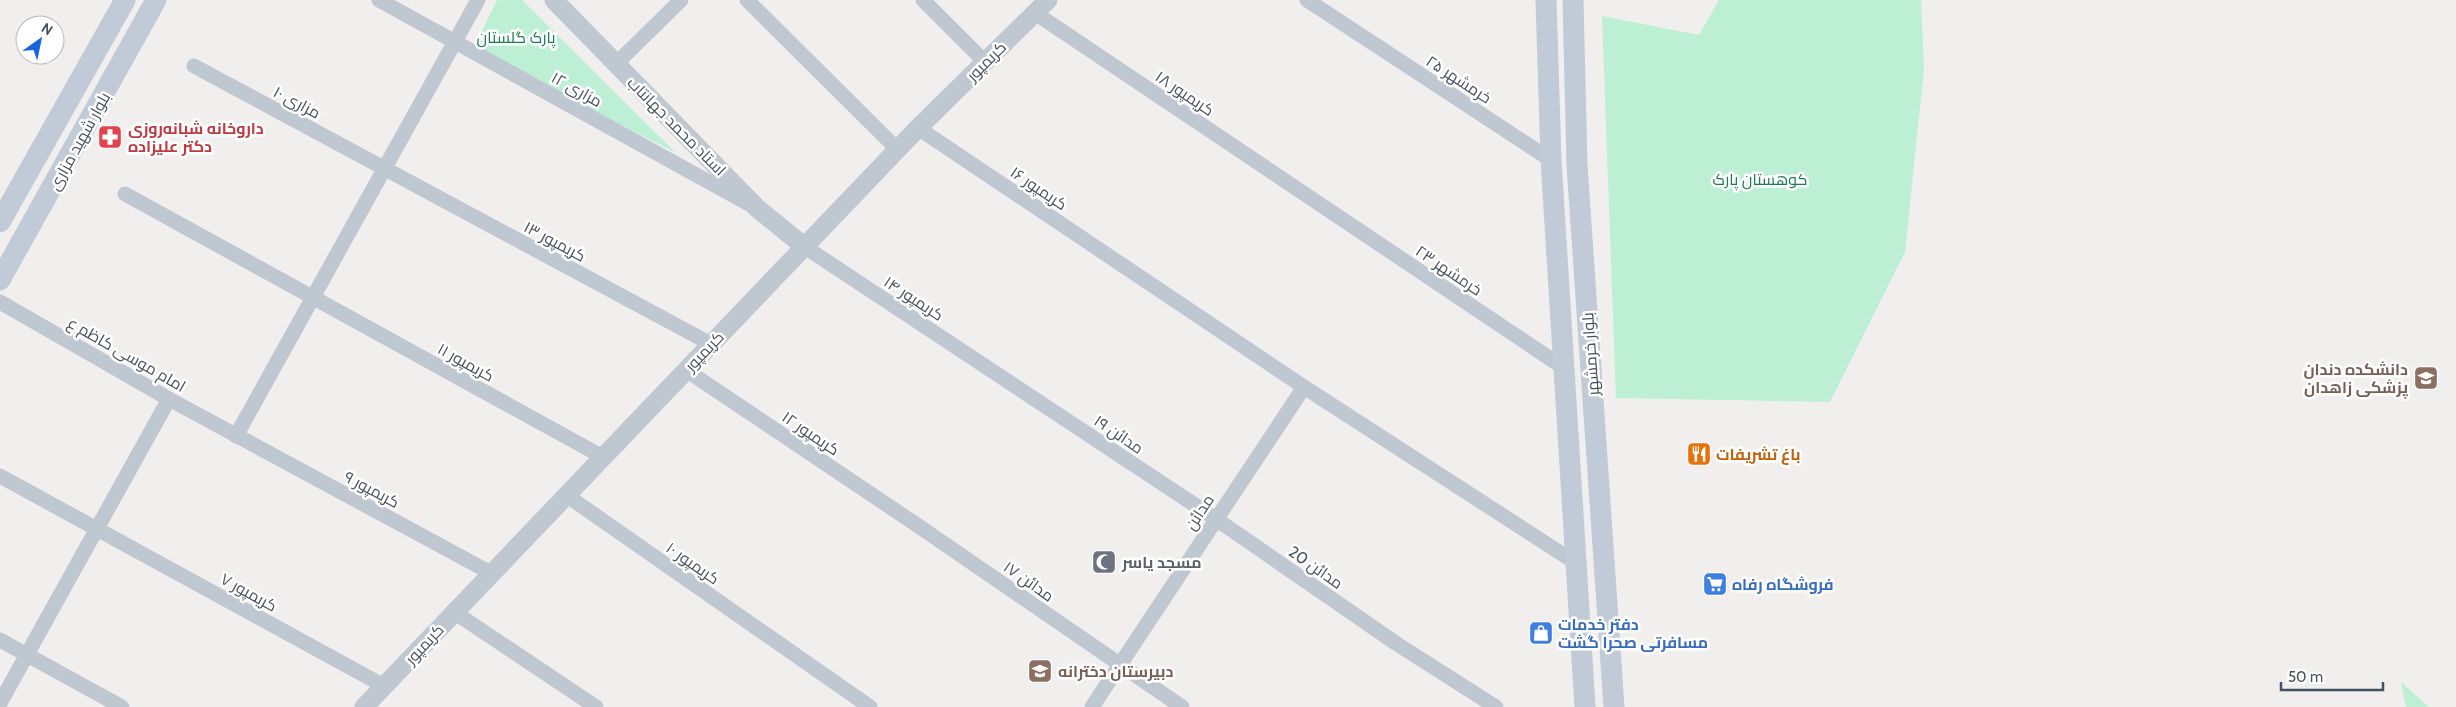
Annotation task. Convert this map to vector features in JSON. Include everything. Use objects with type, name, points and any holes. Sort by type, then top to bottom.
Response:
[{"type":"main road","name":"بلوار شهید مزاری","points":[[0,222],[125,0]]},
{"type":"main road","name":"بلوار شهید مزاری","points":[[0,280],[156,0]]},
{"type":"main road","name":"بلوار خرمشهر","points":[[1546,0],[1551,160],[1585,707]]},
{"type":"main road","name":"بلوار خرمشهر","points":[[1573,0],[1577,165],[1614,707]]},
{"type":"main road","points":[[1557,255],[1583,254]]},
{"type":"street","name":"مزاری ۱۲","points":[[379,0],[758,209]]},
{"type":"street","points":[[236,436],[383,168],[478,0]]},
{"type":"street","name":"استاد محمد جهانتاب","points":[[554,0],[615,65],[758,209],[805,247]]},
{"type":"street","points":[[615,65],[680,0]]},
{"type":"street","points":[[747,0],[898,150]]},
{"type":"street","points":[[923,0],[985,62]]},
{"type":"street","name":"خرمشهر ۲۵","points":[[1307,0],[1551,160]]},
{"type":"street","name":"کریمپور","points":[[364,707],[918,128],[1042,6]]},
{"type":"street","name":"کریمپور ۱۸","points":[[1042,6],[1316,201]]},
{"type":"street","name":"مزاری ۱۰","points":[[194,66],[383,168]]},
{"type":"street","name":"کریمپور ۱۶","points":[[918,128],[1304,387],[1576,563]]},
{"type":"street","name":"کریمپور ۱۳","points":[[383,168],[711,344]]},
{"type":"street","name":"کریمپور ۱۱","points":[[125,194],[603,457]]},
{"type":"street","name":"خرمشهر ۲۳","points":[[1316,201],[1564,368]]},
{"type":"street","name":"کریمپور ۱۴","points":[[805,247],[1004,379]]},
{"type":"street","name":"امام موسی کاظم ع","points":[[0,302],[236,436]]},
{"type":"street","name":"کریمپور ۱۲","points":[[686,370],[917,525]]},
{"type":"street","name":"مدائن ۱۹","points":[[1004,379],[1216,519]]},
{"type":"street","name":"مدائن","points":[[1092,707],[1304,387]]},
{"type":"street","points":[[0,703],[169,399]]},
{"type":"street","name":"کریمپور ۹","points":[[236,436],[491,573]]},
{"type":"street","name":"کریمپور ۷","points":[[0,476],[384,686]]},
{"type":"street","name":"کریمپور ۱۰","points":[[566,495],[870,707]]},
{"type":"street","name":"مدائن 20","points":[[1216,519],[1397,644],[1496,707]]},
{"type":"street","name":"مدائن ۱۷","points":[[917,525],[1182,707]]},
{"type":"street","points":[[454,612],[596,707]]},
{"type":"street","points":[[0,640],[122,707]]},
{"type":"green space","name":"پارک گلستان","points":[[497,0],[522,0],[676,153],[473,49]]},
{"type":"green space","name":"کوهستان پارک","points":[[1719,0],[1921,0],[1924,68],[1905,252],[1830,402],[1616,398],[1602,16],[1699,35]]},
{"type":"green space","points":[[2401,682],[2429,707],[2406,707]]},
{"type":"place","name":"داروخانه شبانه‌روزی دکتر علیزاده","points":[[110,137]]},
{"type":"place","name":"دانشکده دندان پزشکی زاهدان","points":[[2426,378]]},
{"type":"place","name":"باغ تشریفات","points":[[1699,454]]},
{"type":"place","name":"مسجد یاسر","points":[[1104,562]]},
{"type":"place","name":"فروشگاه رفاه","points":[[1715,584]]},
{"type":"place","name":"دفتر خدمات مسافرتی صحرا گشت","points":[[1541,633]]},
{"type":"place","name":"دبیرستان دخترانه","points":[[1040,671]]}]
